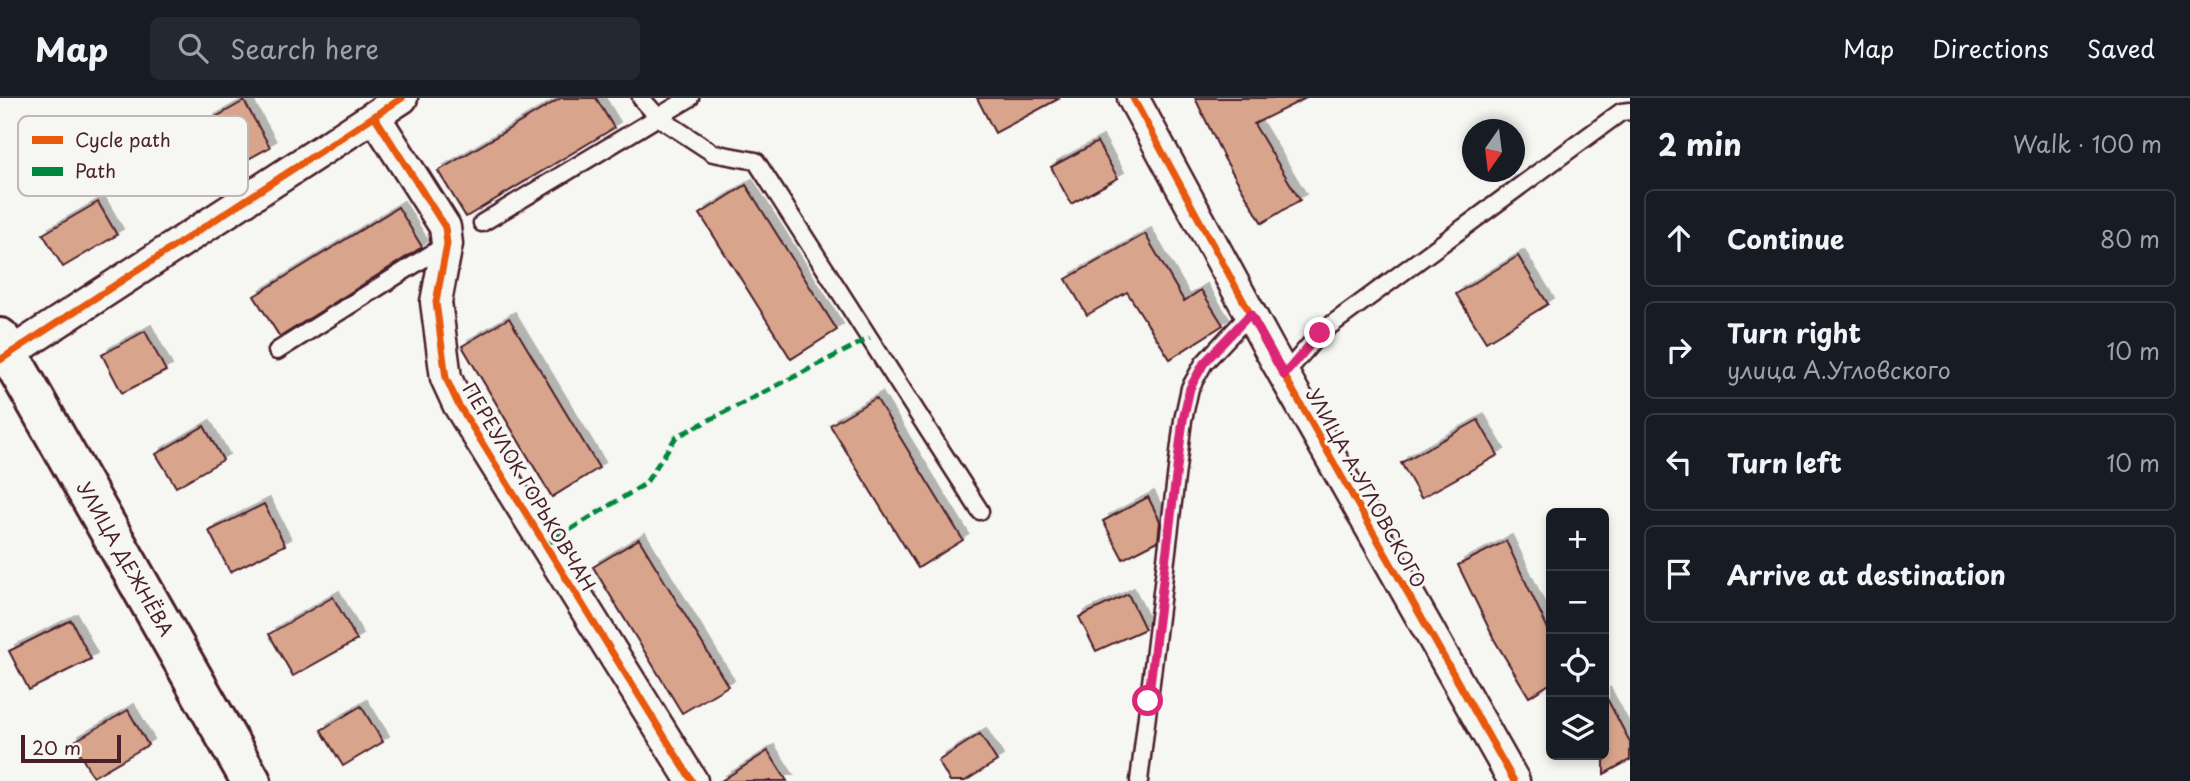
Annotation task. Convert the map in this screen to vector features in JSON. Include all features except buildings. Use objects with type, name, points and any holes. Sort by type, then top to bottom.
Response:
[{"type":"main road","name":"УЛИЦА ДЕЖНЁВА","points":[[3,351],[251,781]]},
{"type":"street","points":[[3,351],[402,98]]},
{"type":"street","name":"УЛИЦА А.УГЛОВСКОГО","points":[[1133,98],[1284,375],[1514,781]]},
{"type":"street","points":[[375,117],[445,227],[447,244]]},
{"type":"street","name":"ПЕРЕУЛОК ГОРЬКОВЧАН","points":[[447,244],[436,302],[446,378],[458,404],[692,781]]},
{"type":"lane","points":[[641,98],[658,117],[713,153],[756,161],[980,512]]},
{"type":"lane","points":[[482,223],[690,98]]},
{"type":"lane","points":[[1284,375],[1320,333],[1621,112],[1630,111]]},
{"type":"lane","points":[[277,351],[447,244]]},
{"type":"lane","points":[[1139,781],[1180,447],[1190,388],[1204,363],[1250,314]]},
{"type":"marked path","points":[[545,545],[645,484],[676,437],[870,338]]},
{"type":"cycle path","points":[[0,360],[402,98]]},
{"type":"cycle path","points":[[1133,98],[1270,350],[1514,781]]},
{"type":"cycle path","points":[[375,117],[445,227],[447,244],[436,302],[446,378],[458,404],[692,781]]},
{"type":"route","points":[[1148,701],[1183,420],[1190,388],[1204,363],[1250,314],[1284,375],[1320,333]]}]
